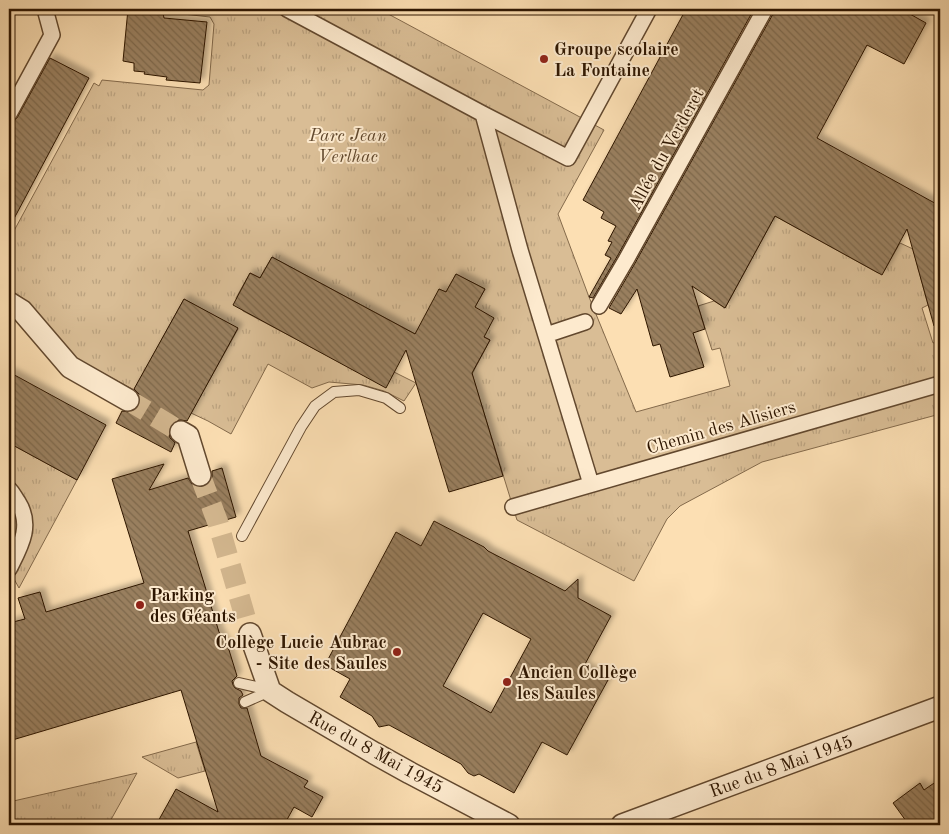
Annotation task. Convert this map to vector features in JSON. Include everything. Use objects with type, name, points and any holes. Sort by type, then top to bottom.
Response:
[{"type":"street","points":[[9,114],[52,35],[44,9]]},
{"type":"street","points":[[287,9],[568,158],[649,9]]},
{"type":"street","name":"Allée du Verderet","points":[[599,306],[765,9]]},
{"type":"street","points":[[483,114],[520,250],[591,484]]},
{"type":"street","points":[[9,303],[22,310],[70,366],[128,400]]},
{"type":"street","points":[[546,335],[585,322]]},
{"type":"street","name":"Chemin des Alisiers","points":[[513,507],[940,384]]},
{"type":"street","points":[[181,432],[188,436],[200,475]]},
{"type":"street","points":[[9,489],[23,510],[26,527],[19,550],[9,569]]},
{"type":"street","points":[[250,634],[270,690]]},
{"type":"street","name":"Rue du 8 Mai 1945","points":[[270,690],[381,757],[509,825]]},
{"type":"street","name":"Rue du 8 Mai 1945","points":[[622,825],[940,707]]},
{"type":"lane","points":[[242,536],[301,427],[315,406],[334,392],[359,390],[386,398],[400,408]]},
{"type":"lane","name":"Rue du 8 Mai 1945","points":[[239,683],[270,690]]},
{"type":"lane","points":[[245,702],[270,690]]},
{"type":"green space","name":"Parc Jean Verlhac","points":[[174,9],[379,9],[604,130],[558,214],[589,297],[636,412],[730,386],[720,348],[712,350],[698,306],[714,301],[725,308],[775,216],[878,273],[884,271],[900,243],[913,249],[928,305],[922,308],[933,343],[940,341],[940,414],[762,462],[680,506],[667,519],[634,581],[517,520],[472,374],[490,340],[484,337],[475,307],[485,289],[456,274],[446,292],[439,289],[421,337],[272,257],[260,278],[250,273],[236,298],[243,311],[386,387],[394,372],[416,383],[404,401],[384,391],[363,385],[329,382],[312,388],[268,364],[231,434],[191,413],[238,329],[184,299],[134,390],[72,356],[24,299],[9,289],[9,240],[94,83],[99,86],[102,80],[203,90],[209,85],[214,24],[210,17],[174,13]]},
{"type":"green space","points":[[9,443],[77,480],[19,588],[9,570]]},
{"type":"green space","points":[[196,742],[205,771],[178,778],[142,757]]},
{"type":"green space","points":[[137,773],[108,825],[9,825],[9,802]]},
{"type":"building","points":[[128,9],[162,9],[164,18],[207,22],[200,83],[166,80],[167,77],[144,74],[145,72],[134,71],[134,63],[123,61]]},
{"type":"building","points":[[686,9],[754,9],[618,255],[593,298],[589,297],[611,258],[605,255],[612,242],[608,241],[616,226],[601,218],[604,212],[583,200]]},
{"type":"building","points":[[774,9],[901,9],[926,23],[904,64],[867,45],[817,138],[940,206],[940,325],[934,326],[907,229],[882,275],[775,216],[725,308],[692,286],[705,329],[693,333],[704,367],[670,377],[660,344],[653,346],[637,289],[621,314],[609,308],[773,14]]},
{"type":"building","points":[[50,58],[89,78],[9,228],[9,123],[17,118]]},
{"type":"building","points":[[272,257],[415,334],[439,289],[446,292],[456,274],[485,289],[475,307],[494,318],[484,337],[490,340],[472,373],[503,476],[449,492],[406,350],[386,388],[233,305],[250,273],[260,278]]},
{"type":"building","points":[[184,299],[238,328],[187,421],[175,421],[170,426],[170,438],[175,443],[171,452],[116,423],[122,411],[134,411],[139,406],[139,394],[134,389]]},
{"type":"building","points":[[9,372],[106,425],[77,480],[9,443]]},
{"type":"building","name":"Parking des Géants","points":[[164,464],[149,490],[188,478],[197,487],[203,487],[209,483],[212,471],[222,468],[236,517],[188,531],[219,632],[229,650],[237,676],[232,681],[233,685],[243,695],[239,698],[239,704],[241,708],[247,708],[261,756],[308,781],[304,787],[323,797],[312,817],[294,807],[284,825],[156,825],[176,789],[218,812],[181,690],[9,741],[9,623],[25,619],[18,598],[40,592],[46,612],[144,583],[112,479]]},
{"type":"building","name":"Collège Lucie Aubrac - Site des Saules","points":[[434,521],[565,591],[578,579],[578,598],[611,616],[584,666],[608,680],[567,755],[542,742],[514,793],[479,774],[474,776],[468,773],[461,764],[389,725],[379,727],[372,716],[340,697],[350,679],[325,665],[396,532],[421,546]],"holes":[[[483,613],[531,639],[491,713],[443,686]]]},
{"type":"building","points":[[940,779],[940,825],[909,825],[893,803],[920,783],[924,790]]},
{"type":"tunnel","points":[[128,400],[181,432]]},
{"type":"tunnel","points":[[200,475],[218,523],[250,634]]},
{"type":"place","name":"Groupe scolaire La Fontaine","points":[[544,59]]},
{"type":"place","name":"Parking des Géants","points":[[140,605]]},
{"type":"place","name":"Collège Lucie Aubrac - Site des Saules","points":[[397,652]]},
{"type":"place","name":"Ancien Collège les Saules","points":[[507,682]]}]
